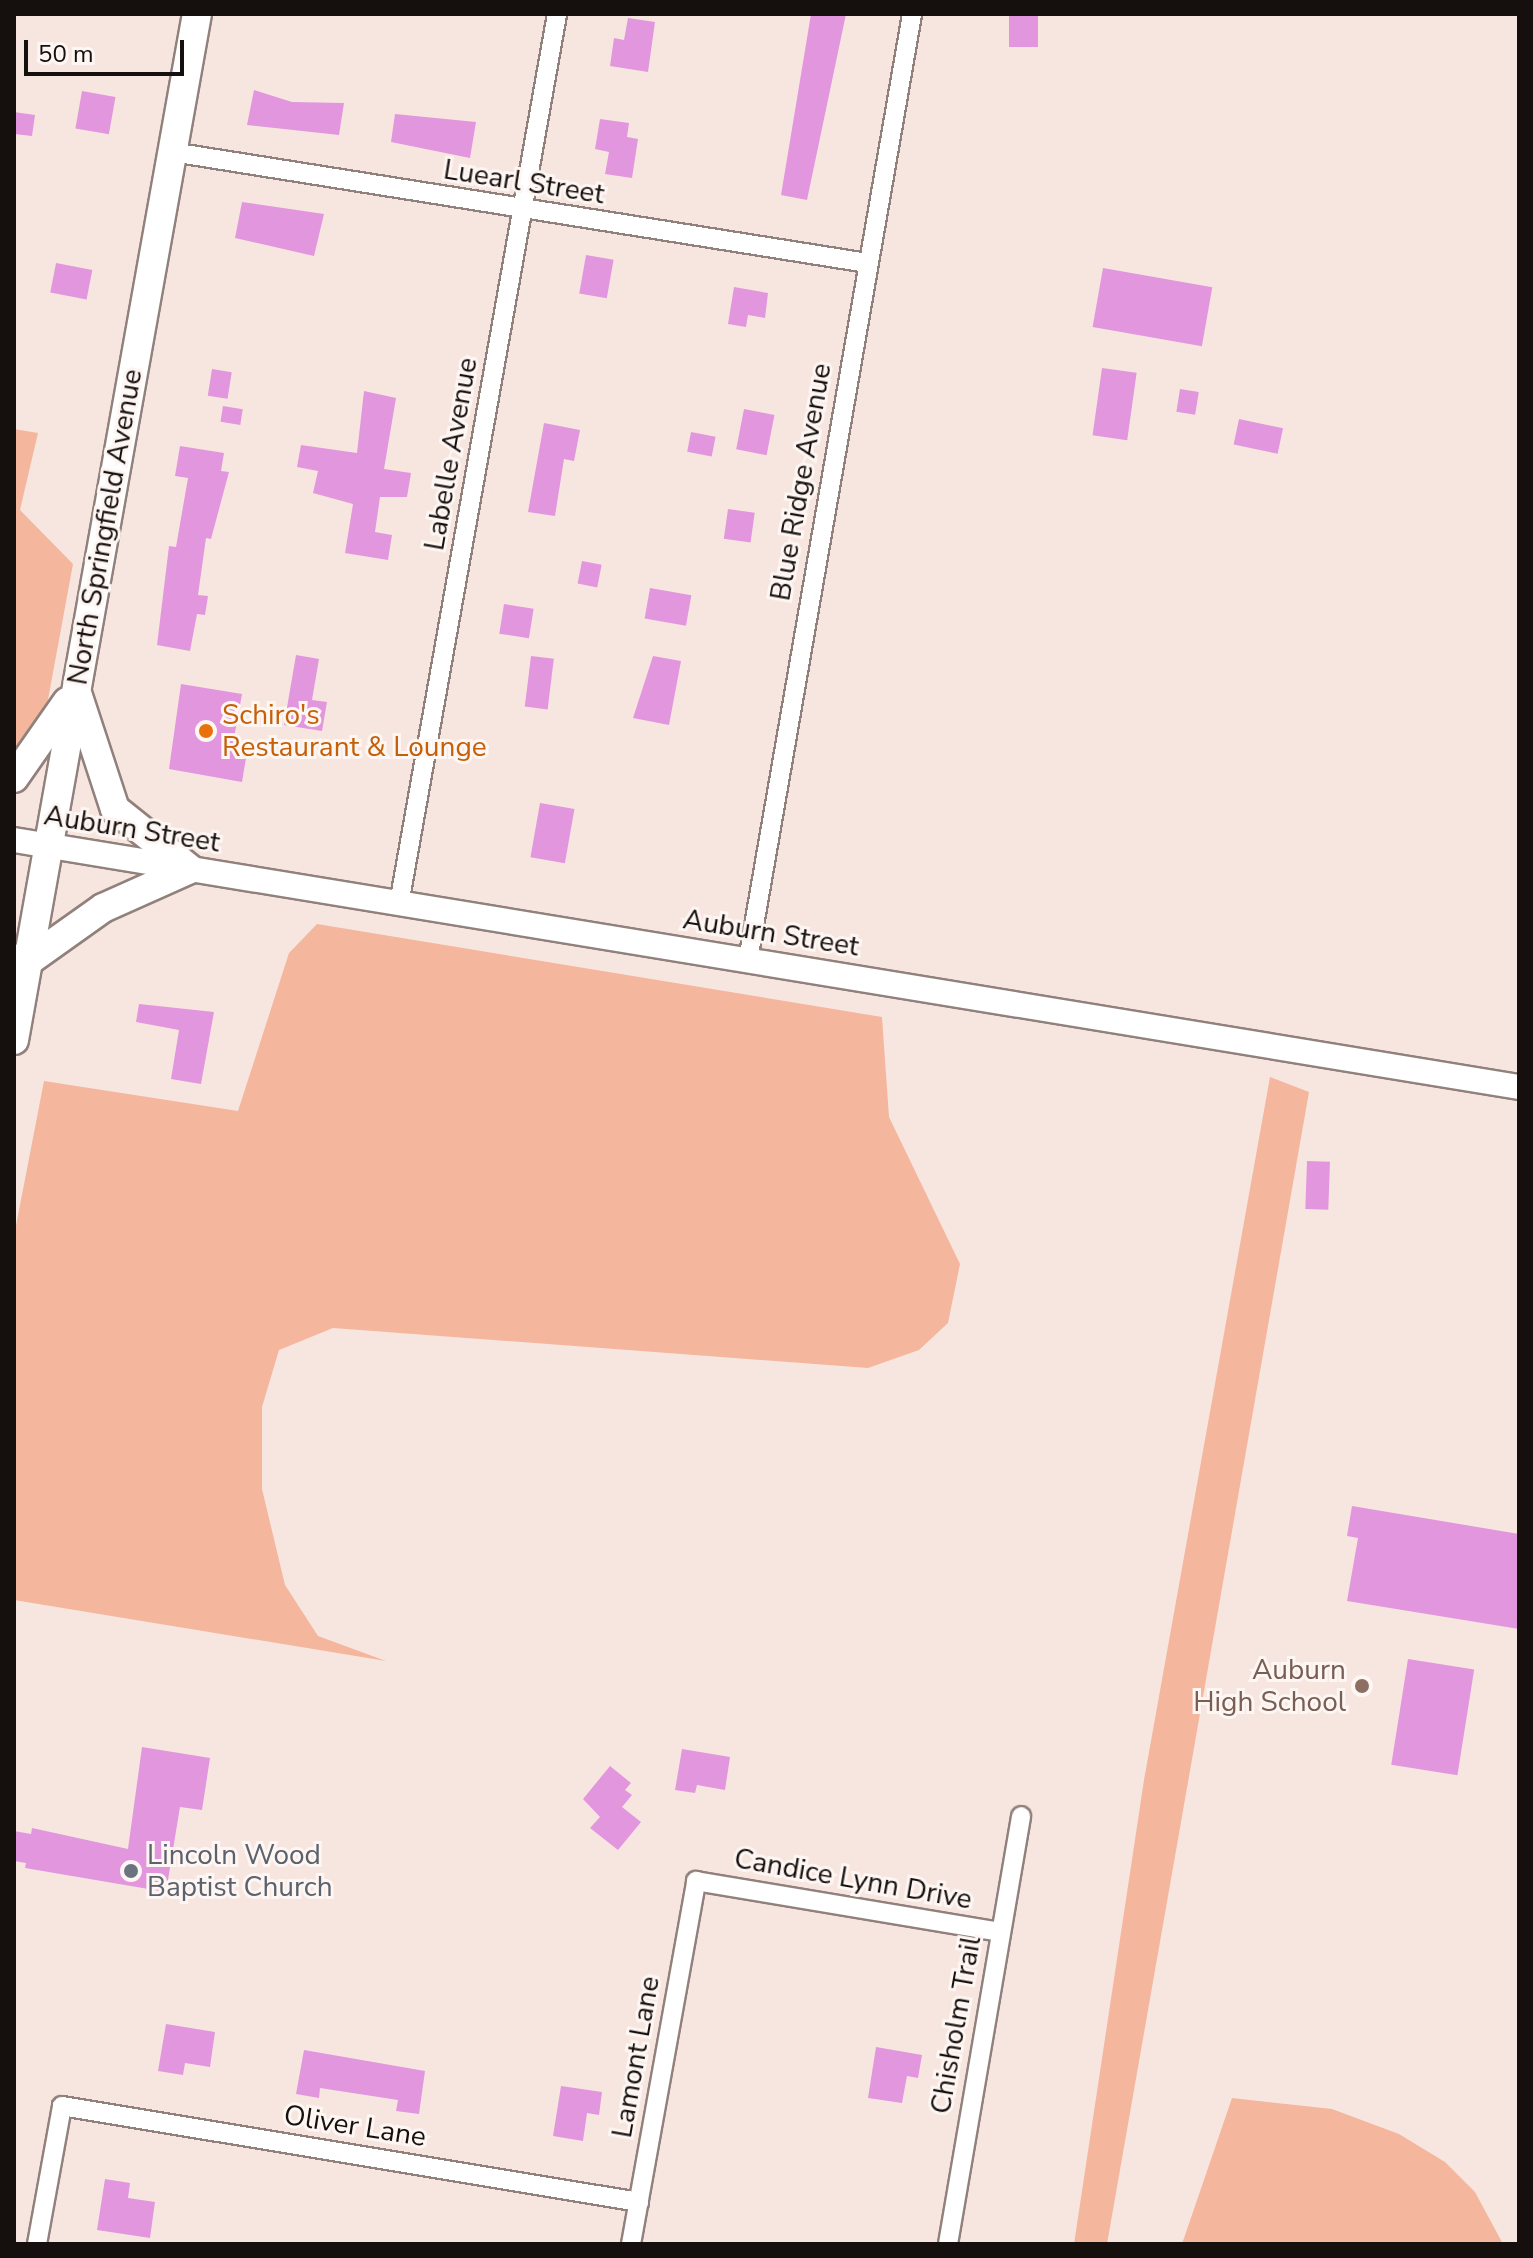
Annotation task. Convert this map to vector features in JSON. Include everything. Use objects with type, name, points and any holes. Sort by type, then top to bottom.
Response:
[{"type":"main road","name":"North Springfield Avenue","points":[[14,1040],[20,953],[46,845],[76,688],[197,14]]},
{"type":"main road","points":[[14,778],[76,688]]},
{"type":"main road","points":[[20,953],[103,908],[190,869],[115,809],[76,688]]},
{"type":"main road","name":"Auburn Street","points":[[14,840],[1519,1087]]},
{"type":"street","name":"Labelle Avenue","points":[[399,904],[557,14]]},
{"type":"street","name":"Blue Ridge Avenue","points":[[748,960],[912,14]]},
{"type":"street","name":"Luearl Street","points":[[172,152],[867,263]]},
{"type":"street","name":"Chisholm Trail","points":[[948,2244],[1021,1816]]},
{"type":"street","name":"Candice Lynn Drive","points":[[696,1881],[1000,1932]]},
{"type":"street","name":"Lamont Lane","points":[[631,2244],[696,1881]]},
{"type":"street","name":"Oliver Lane","points":[[37,2244],[62,2106],[639,2202]]},
{"type":"shaded area","points":[[14,429],[38,433],[20,510],[73,564],[47,705],[14,757]]},
{"type":"shaded area","points":[[317,924],[882,1017],[889,1117],[960,1264],[948,1323],[919,1350],[868,1368],[333,1328],[279,1350],[262,1407],[262,1489],[285,1585],[318,1636],[386,1661],[14,1600],[14,1236],[44,1081],[238,1111],[289,953]]},
{"type":"shaded area","points":[[1270,1077],[1309,1092],[1107,2244],[1074,2244],[1144,1780]]},
{"type":"shaded area","points":[[1232,2098],[1332,2109],[1399,2134],[1445,2162],[1475,2192],[1503,2244],[1182,2244]]},
{"type":"building","points":[[811,14],[846,14],[807,200],[781,195]]},
{"type":"building","points":[[1009,14],[1038,14],[1038,47],[1009,47]]},
{"type":"building","points":[[628,18],[655,22],[648,72],[610,66],[614,38],[624,40]]},
{"type":"building","points":[[254,90],[292,102],[344,103],[339,135],[247,125]]},
{"type":"building","points":[[82,91],[115,97],[109,134],[75,128]]},
{"type":"building","points":[[14,112],[35,115],[32,136],[14,134]]},
{"type":"building","points":[[395,114],[476,122],[470,158],[391,142]]},
{"type":"building","points":[[600,119],[629,123],[627,137],[638,139],[632,178],[605,174],[609,152],[595,149]]},
{"type":"building","points":[[242,202],[324,214],[314,256],[235,238]]},
{"type":"building","points":[[586,255],[614,260],[607,298],[579,293]]},
{"type":"building","points":[[56,263],[92,270],[87,300],[50,292]]},
{"type":"building","points":[[1103,268],[1212,287],[1202,346],[1093,327]]},
{"type":"building","points":[[734,287],[768,293],[765,318],[748,315],[746,327],[728,324]]},
{"type":"building","points":[[1102,368],[1137,373],[1127,440],[1093,435]]},
{"type":"building","points":[[212,369],[232,372],[228,399],[208,396]]},
{"type":"building","points":[[1180,389],[1199,392],[1195,415],[1176,412]]},
{"type":"building","points":[[364,391],[396,398],[384,469],[411,473],[407,497],[380,497],[375,532],[392,535],[388,560],[345,553],[353,504],[313,493],[318,471],[297,467],[301,445],[357,453]]},
{"type":"building","points":[[223,406],[243,409],[240,425],[220,422]]},
{"type":"building","points":[[744,409],[774,415],[767,455],[736,449]]},
{"type":"building","points":[[1239,419],[1283,428],[1278,454],[1234,444]]},
{"type":"building","points":[[544,423],[580,430],[574,461],[564,459],[555,516],[528,512]]},
{"type":"building","points":[[691,432],[716,437],[712,456],[687,452]]},
{"type":"building","points":[[180,446],[224,453],[221,471],[229,472],[211,539],[206,538],[198,595],[208,596],[205,615],[197,614],[190,651],[157,645],[169,546],[176,547],[188,478],[175,476]]},
{"type":"building","points":[[728,509],[755,513],[751,542],[724,539]]},
{"type":"building","points":[[582,561],[602,565],[597,587],[578,584]]},
{"type":"building","points":[[650,588],[691,595],[686,626],[645,619]]},
{"type":"building","points":[[504,604],[534,609],[529,638],[499,634]]},
{"type":"building","points":[[296,655],[319,659],[312,700],[327,702],[322,731],[284,725]]},
{"type":"building","points":[[531,656],[554,659],[548,709],[525,707]]},
{"type":"building","points":[[653,656],[681,661],[669,725],[633,718]]},
{"type":"building","name":"Schiro's Restaurant & Lounge","points":[[181,684],[242,694],[232,749],[247,752],[242,782],[169,769]]},
{"type":"building","points":[[540,803],[574,809],[565,863],[530,857]]},
{"type":"building","points":[[139,1004],[214,1012],[201,1084],[171,1079],[179,1030],[136,1022]]},
{"type":"building","points":[[1307,1161],[1330,1162],[1328,1210],[1305,1209]]},
{"type":"building","points":[[1352,1506],[1519,1534],[1519,1629],[1347,1601],[1358,1538],[1347,1536]]},
{"type":"building","points":[[1408,1659],[1474,1669],[1457,1775],[1391,1765]]},
{"type":"building","points":[[142,1747],[210,1758],[202,1810],[180,1807],[166,1892],[25,1868],[26,1863],[14,1861],[14,1831],[31,1834],[32,1828],[128,1849]]},
{"type":"building","points":[[682,1749],[730,1757],[725,1790],[697,1785],[695,1793],[675,1790]]},
{"type":"building","points":[[610,1766],[631,1783],[625,1790],[632,1795],[622,1807],[641,1822],[618,1850],[590,1828],[600,1817],[583,1799]]},
{"type":"building","points":[[166,2024],[215,2032],[210,2067],[185,2063],[183,2075],[158,2071]]},
{"type":"building","points":[[876,2047],[922,2055],[918,2078],[907,2076],[902,2103],[868,2098]]},
{"type":"building","points":[[304,2050],[425,2071],[419,2114],[396,2111],[398,2100],[320,2088],[319,2098],[296,2094]]},
{"type":"building","points":[[561,2086],[602,2092],[599,2115],[587,2113],[583,2141],[553,2136]]},
{"type":"building","points":[[105,2179],[130,2183],[128,2198],[155,2202],[150,2238],[97,2230]]},
{"type":"place","name":"Schiro's Restaurant & Lounge","points":[[206,731]]},
{"type":"place","name":"Auburn High School","points":[[1362,1686]]},
{"type":"place","name":"Lincoln Wood Baptist Church","points":[[131,1871]]}]
